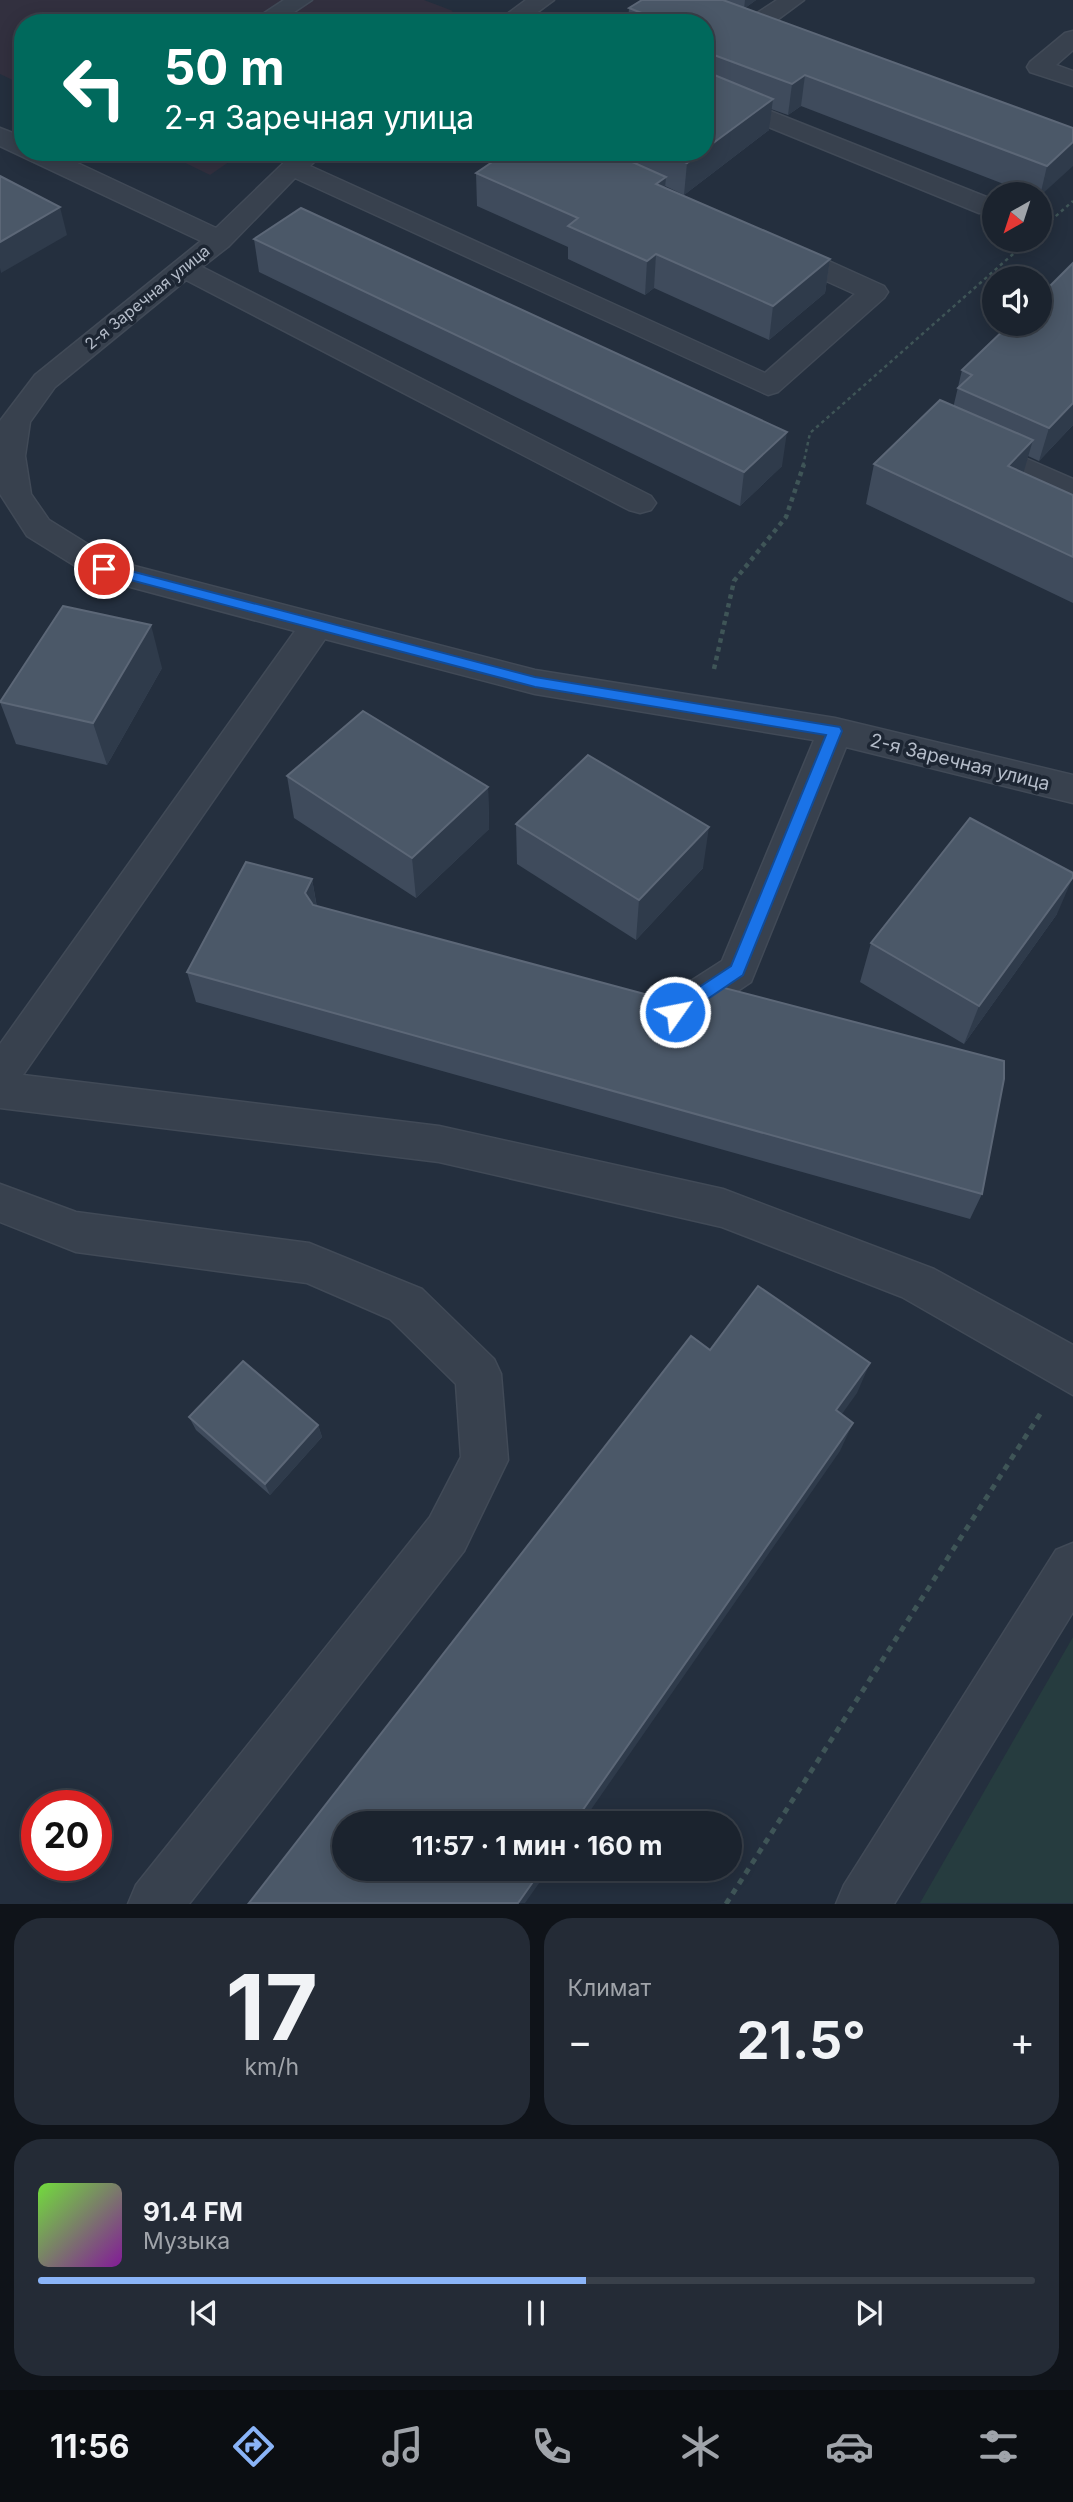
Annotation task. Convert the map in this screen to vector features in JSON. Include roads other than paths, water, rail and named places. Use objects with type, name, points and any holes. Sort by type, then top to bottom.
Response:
[{"type":"street","points":[[276,14],[300,0]]},
{"type":"street","points":[[527,14],[542,0]]},
{"type":"street","points":[[690,0],[757,24],[792,0]]},
{"type":"street","points":[[1073,38],[1039,67],[1073,79]]},
{"type":"street","points":[[714,96],[982,205]]},
{"type":"street","name":"2-я Заречная улица","points":[[52,161],[219,240],[44,382],[15,421],[10,456],[16,494],[38,528],[104,569],[535,682],[835,731],[1073,789]]},
{"type":"street","points":[[219,240],[300,161]]},
{"type":"street","points":[[306,161],[768,386],[874,292],[761,242]]},
{"type":"street","points":[[183,268],[640,503]]},
{"type":"street","points":[[952,436],[1073,491]]},
{"type":"street","name":"2-я Заречная улица","points":[[0,525],[38,528]]},
{"type":"street","points":[[0,1076],[318,623]]},
{"type":"street","points":[[635,1001],[675,1012],[737,971],[835,731]]},
{"type":"street","points":[[0,1090],[439,1144],[723,1208],[918,1283],[1071,1370]]},
{"type":"street","points":[[0,1203],[76,1232],[309,1263],[406,1304],[478,1374],[485,1460],[447,1534],[155,1903]]},
{"type":"street","points":[[863,1903],[1073,1567]]}]
